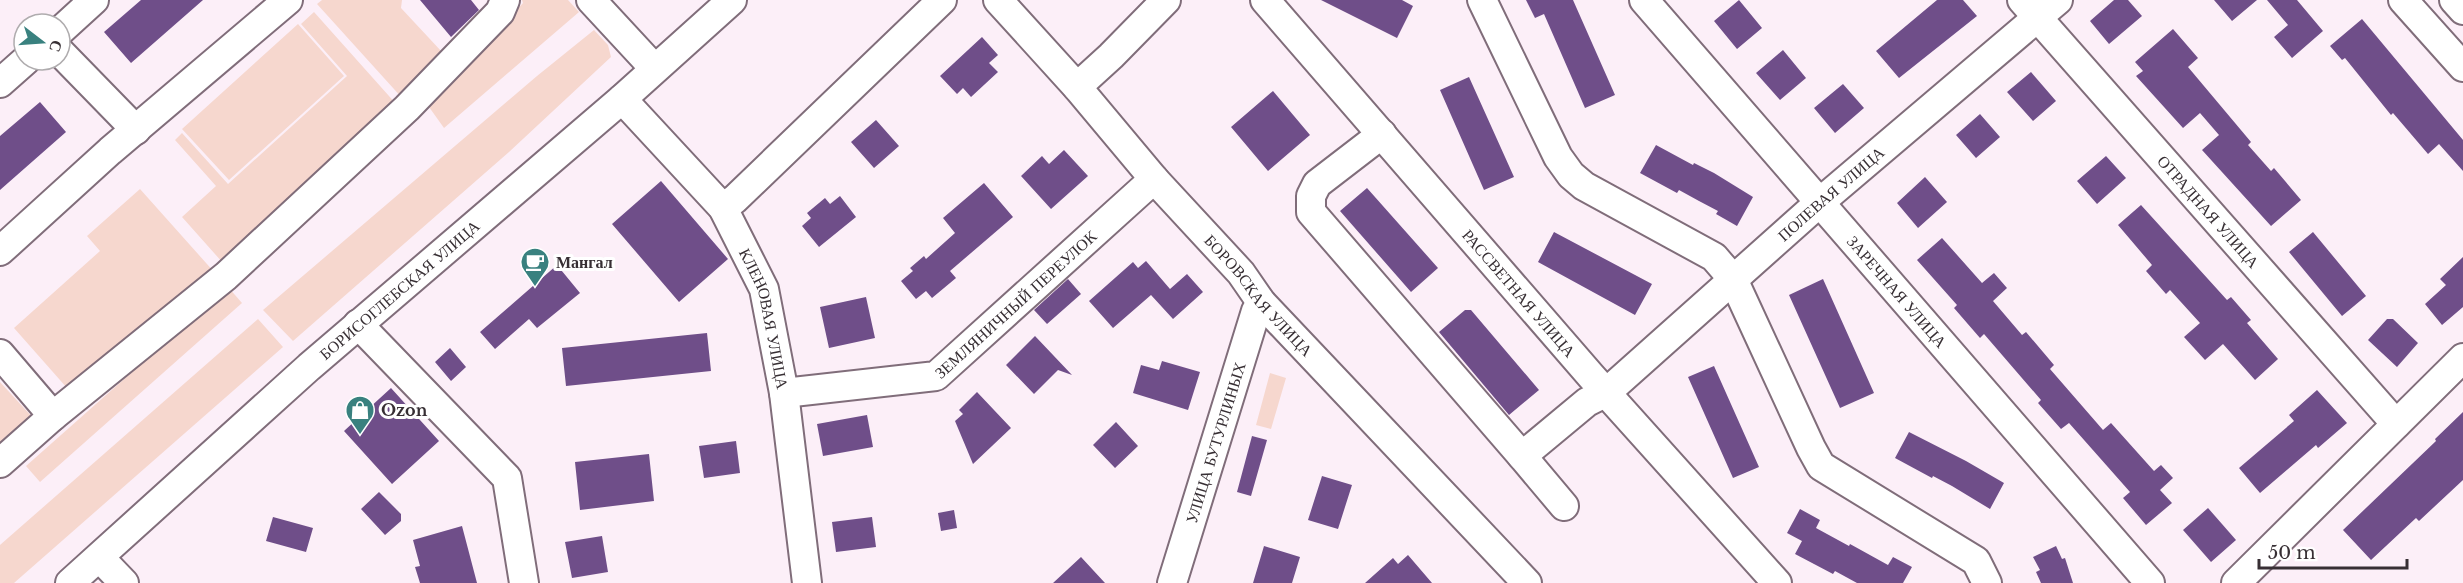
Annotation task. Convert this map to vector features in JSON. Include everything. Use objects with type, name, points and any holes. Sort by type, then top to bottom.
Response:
[{"type":"street","points":[[72,20],[94,0]]},
{"type":"street","points":[[0,251],[136,130],[288,0]]},
{"type":"street","points":[[0,463],[226,276],[407,108],[500,12],[505,0]]},
{"type":"street","points":[[591,0],[654,68]]},
{"type":"street","name":"БОРИСОГЛЕБСКАЯ УЛИЦА","points":[[70,583],[358,324],[622,99],[732,0]]},
{"type":"street","points":[[723,208],[942,0]]},
{"type":"street","name":"БОРОВСКАЯ УЛИЦА","points":[[998,0],[1077,87],[1154,179],[1241,273],[1261,302],[1527,583]]},
{"type":"street","points":[[1077,87],[1166,0]]},
{"type":"street","name":"РАССВЕТНАЯ УЛИЦА","points":[[1265,0],[1591,376],[1777,583]]},
{"type":"street","points":[[1482,0],[1558,157],[1570,175],[1584,186],[1714,257],[1732,279],[1821,466],[1976,561],[1987,583]]},
{"type":"street","name":"ЗАРЕЧНАЯ УЛИЦА","points":[[1644,0],[2150,583]]},
{"type":"street","points":[[2403,0],[2463,67]]},
{"type":"street","points":[[2454,0],[2463,10]]},
{"type":"street","name":"ПОЛЕВАЯ УЛИЦА","points":[[1522,456],[1587,402],[1607,392],[2039,6]]},
{"type":"street","name":"ОТРАДНАЯ УЛИЦА","points":[[2039,6],[2396,424]]},
{"type":"street","points":[[72,64],[136,130]]},
{"type":"street","points":[[0,83],[12,72]]},
{"type":"street","name":"КЛЕНОВАЯ УЛИЦА","points":[[622,99],[723,208],[764,289],[784,393],[807,583]]},
{"type":"street","points":[[1382,134],[1317,184],[1311,196],[1311,212],[1563,506]]},
{"type":"street","name":"ЗЕМЛЯНИЧНЫЙ ПЕРЕУЛОК","points":[[784,393],[936,376],[1154,179]]},
{"type":"street","name":"УЛИЦА БУТУРЛИНЫХ","points":[[1172,583],[1256,311],[1261,302]]},
{"type":"street","points":[[358,324],[507,478],[524,583]]},
{"type":"street","points":[[0,354],[54,416]]},
{"type":"street","points":[[2235,583],[2463,358]]},
{"type":"street","points":[[100,558],[124,583]]},
{"type":"shaded area","points":[[322,0],[402,0],[401,8],[442,52],[403,99],[317,4]]},
{"type":"shaded area","points":[[522,0],[568,0],[579,12],[444,128],[429,107],[523,3]]},
{"type":"shaded area","points":[[314,12],[397,105],[223,263],[182,217],[216,186],[175,140],[182,133],[228,184],[347,76],[301,24]]},
{"type":"shaded area","points":[[298,24],[344,76],[229,180],[182,129]]},
{"type":"shaded area","points":[[594,30],[608,45],[611,57],[509,152],[293,341],[263,310],[537,76]]},
{"type":"shaded area","points":[[140,189],[215,273],[75,397],[14,328],[100,251],[87,236]]},
{"type":"shaded area","points":[[228,287],[242,303],[40,482],[26,466]]},
{"type":"shaded area","points":[[258,319],[283,347],[14,583],[0,583],[0,545]]},
{"type":"shaded area","points":[[1270,373],[1286,378],[1271,429],[1256,425]]},
{"type":"shaded area","points":[[0,382],[35,420],[0,453]]},
{"type":"building","points":[[141,0],[203,0],[131,63],[104,32]]},
{"type":"building","points":[[420,0],[471,0],[479,10],[451,37]]},
{"type":"building","points":[[1321,0],[1402,0],[1413,6],[1397,38]]},
{"type":"building","points":[[1526,0],[1573,0],[1615,95],[1585,108],[1544,14],[1535,18]]},
{"type":"building","points":[[1739,0],[1762,28],[1737,49],[1714,21]]},
{"type":"building","points":[[1937,0],[1963,0],[1977,16],[1899,78],[1876,51]]},
{"type":"building","points":[[2114,0],[2128,0],[2142,16],[2109,44],[2090,21]]},
{"type":"building","points":[[2214,0],[2257,0],[2232,21]]},
{"type":"building","points":[[2267,0],[2297,0],[2323,31],[2292,58],[2274,37],[2288,25]]},
{"type":"building","points":[[2362,19],[2463,140],[2463,171],[2439,144],[2428,154],[2393,113],[2391,115],[2345,58],[2342,60],[2330,46]]},
{"type":"building","points":[[2173,29],[2198,58],[2188,67],[2251,142],[2248,145],[2271,171],[2274,168],[2301,200],[2271,226],[2202,150],[2219,135],[2200,113],[2183,128],[2136,76],[2143,71],[2135,62]]},
{"type":"building","points":[[982,37],[998,55],[989,63],[998,72],[971,97],[963,88],[957,94],[940,76]]},
{"type":"building","points":[[1783,50],[1806,78],[1780,100],[1756,73]]},
{"type":"building","points":[[2031,72],[2056,101],[2033,121],[2007,92]]},
{"type":"building","points":[[1469,77],[1514,177],[1484,190],[1440,90]]},
{"type":"building","points":[[1843,84],[1864,108],[1835,133],[1814,108]]},
{"type":"building","points":[[1273,91],[1310,135],[1268,171],[1231,127]]},
{"type":"building","points":[[40,102],[66,132],[0,190],[0,136]]},
{"type":"building","points":[[1980,114],[2000,137],[1976,158],[1956,135]]},
{"type":"building","points":[[876,120],[899,146],[874,168],[851,142]]},
{"type":"building","points":[[1656,145],[1693,165],[1694,163],[1714,173],[1753,197],[1737,226],[1716,214],[1718,211],[1640,173]]},
{"type":"building","points":[[1064,150],[1088,176],[1051,209],[1021,176],[1042,156],[1049,164]]},
{"type":"building","points":[[2106,156],[2126,178],[2097,204],[2077,181]]},
{"type":"building","points":[[1925,177],[1947,202],[1918,228],[1897,203]]},
{"type":"building","points":[[661,181],[728,259],[679,302],[612,224]]},
{"type":"building","points":[[984,183],[1013,217],[950,271],[956,278],[932,298],[926,291],[916,299],[901,281],[913,271],[910,268],[924,256],[926,259],[955,233],[943,218]]},
{"type":"building","points":[[1367,188],[1438,268],[1411,292],[1340,211]]},
{"type":"building","points":[[840,196],[856,217],[819,247],[802,226],[811,218],[807,213],[825,198],[830,204]]},
{"type":"building","points":[[2141,205],[2227,300],[2231,297],[2251,320],[2247,323],[2278,359],[2255,380],[2223,344],[2205,360],[2184,337],[2200,323],[2170,290],[2166,294],[2146,271],[2152,265],[2118,225]]},
{"type":"building","points":[[1554,232],[1652,284],[1635,315],[1538,262]]},
{"type":"building","points":[[2313,232],[2366,296],[2342,316],[2289,252]]},
{"type":"building","points":[[1942,238],[1982,283],[1994,273],[2007,288],[1993,301],[2022,335],[2026,332],[2054,365],[2050,369],[2103,430],[2111,423],[2154,471],[2161,465],[2173,478],[2160,490],[2172,503],[2146,525],[2123,498],[2130,492],[2069,423],[2061,429],[2038,403],[2041,400],[1984,334],[1980,338],[1954,308],[1957,305],[1917,260]]},
{"type":"building","points":[[2463,257],[2463,307],[2442,325],[2425,304],[2446,285],[2440,279]]},
{"type":"building","points":[[1146,261],[1170,289],[1187,274],[1203,292],[1173,319],[1151,295],[1113,328],[1089,301],[1133,262],[1138,268]]},
{"type":"building","points":[[557,265],[580,293],[537,328],[529,319],[495,349],[480,332]]},
{"type":"building","points":[[1068,279],[1081,294],[1047,324],[1034,310]]},
{"type":"building","points":[[1823,279],[1874,393],[1840,408],[1789,295]]},
{"type":"building","points":[[866,297],[875,338],[829,348],[820,307]]},
{"type":"building","points":[[1465,310],[1471,310],[1539,390],[1509,415],[1439,332]]},
{"type":"building","points":[[2387,319],[2393,319],[2418,343],[2397,367],[2368,340]]},
{"type":"building","points":[[707,333],[711,371],[566,386],[562,348]]},
{"type":"building","points":[[1035,336],[1072,375],[1058,370],[1034,394],[1006,365]]},
{"type":"building","points":[[450,348],[466,367],[451,381],[435,362]]},
{"type":"building","points":[[1162,361],[1200,372],[1188,410],[1133,393],[1141,365],[1159,370]]},
{"type":"building","points":[[1714,366],[1759,467],[1733,478],[1688,377]]},
{"type":"building","points":[[391,388],[439,441],[392,484],[344,431]]},
{"type":"building","points":[[2317,390],[2347,423],[2318,448],[2316,445],[2260,493],[2239,468],[2294,421],[2289,415]]},
{"type":"building","points":[[977,392],[1011,428],[973,464],[955,421],[963,414],[959,410]]},
{"type":"building","points":[[2463,412],[2463,480],[2419,521],[2416,518],[2371,560],[2343,530]]},
{"type":"building","points":[[867,415],[873,447],[823,456],[817,424]]},
{"type":"building","points":[[1116,422],[1138,446],[1115,468],[1093,445]]},
{"type":"building","points":[[1909,432],[2004,483],[1990,509],[1952,486],[1895,458]]},
{"type":"building","points":[[1252,436],[1267,440],[1251,496],[1237,492]]},
{"type":"building","points":[[736,441],[740,473],[704,478],[699,446]]},
{"type":"building","points":[[649,454],[654,501],[580,510],[575,462]]},
{"type":"building","points":[[1322,476],[1352,485],[1338,529],[1308,520]]},
{"type":"building","points":[[379,492],[401,514],[401,521],[385,535],[361,509]]},
{"type":"building","points":[[2208,508],[2236,540],[2211,562],[2183,530]]},
{"type":"building","points":[[1800,509],[1820,520],[1816,528],[1849,546],[1850,544],[1888,565],[1893,557],[1912,567],[1903,583],[1857,583],[1835,571],[1833,574],[1795,554],[1802,541],[1787,533]]},
{"type":"building","points":[[954,510],[957,528],[941,531],[938,513]]},
{"type":"building","points":[[273,517],[313,528],[306,552],[266,541]]},
{"type":"building","points":[[872,517],[876,547],[836,552],[832,522]]},
{"type":"building","points":[[462,526],[477,583],[420,583],[415,567],[420,566],[413,540]]},
{"type":"building","points":[[602,536],[608,572],[572,578],[565,542]]},
{"type":"building","points":[[1264,546],[1300,557],[1292,583],[1253,583]]},
{"type":"building","points":[[2056,546],[2062,559],[2065,558],[2073,583],[2041,583],[2036,572],[2040,570],[2033,557]]},
{"type":"building","points":[[1408,555],[1432,583],[1365,583],[1393,558],[1398,564]]},
{"type":"building","points":[[1081,557],[1105,583],[1053,583]]},
{"type":"place","name":"Мангал","points":[[535,288]]},
{"type":"place","name":"Ozon","points":[[360,436]]}]
